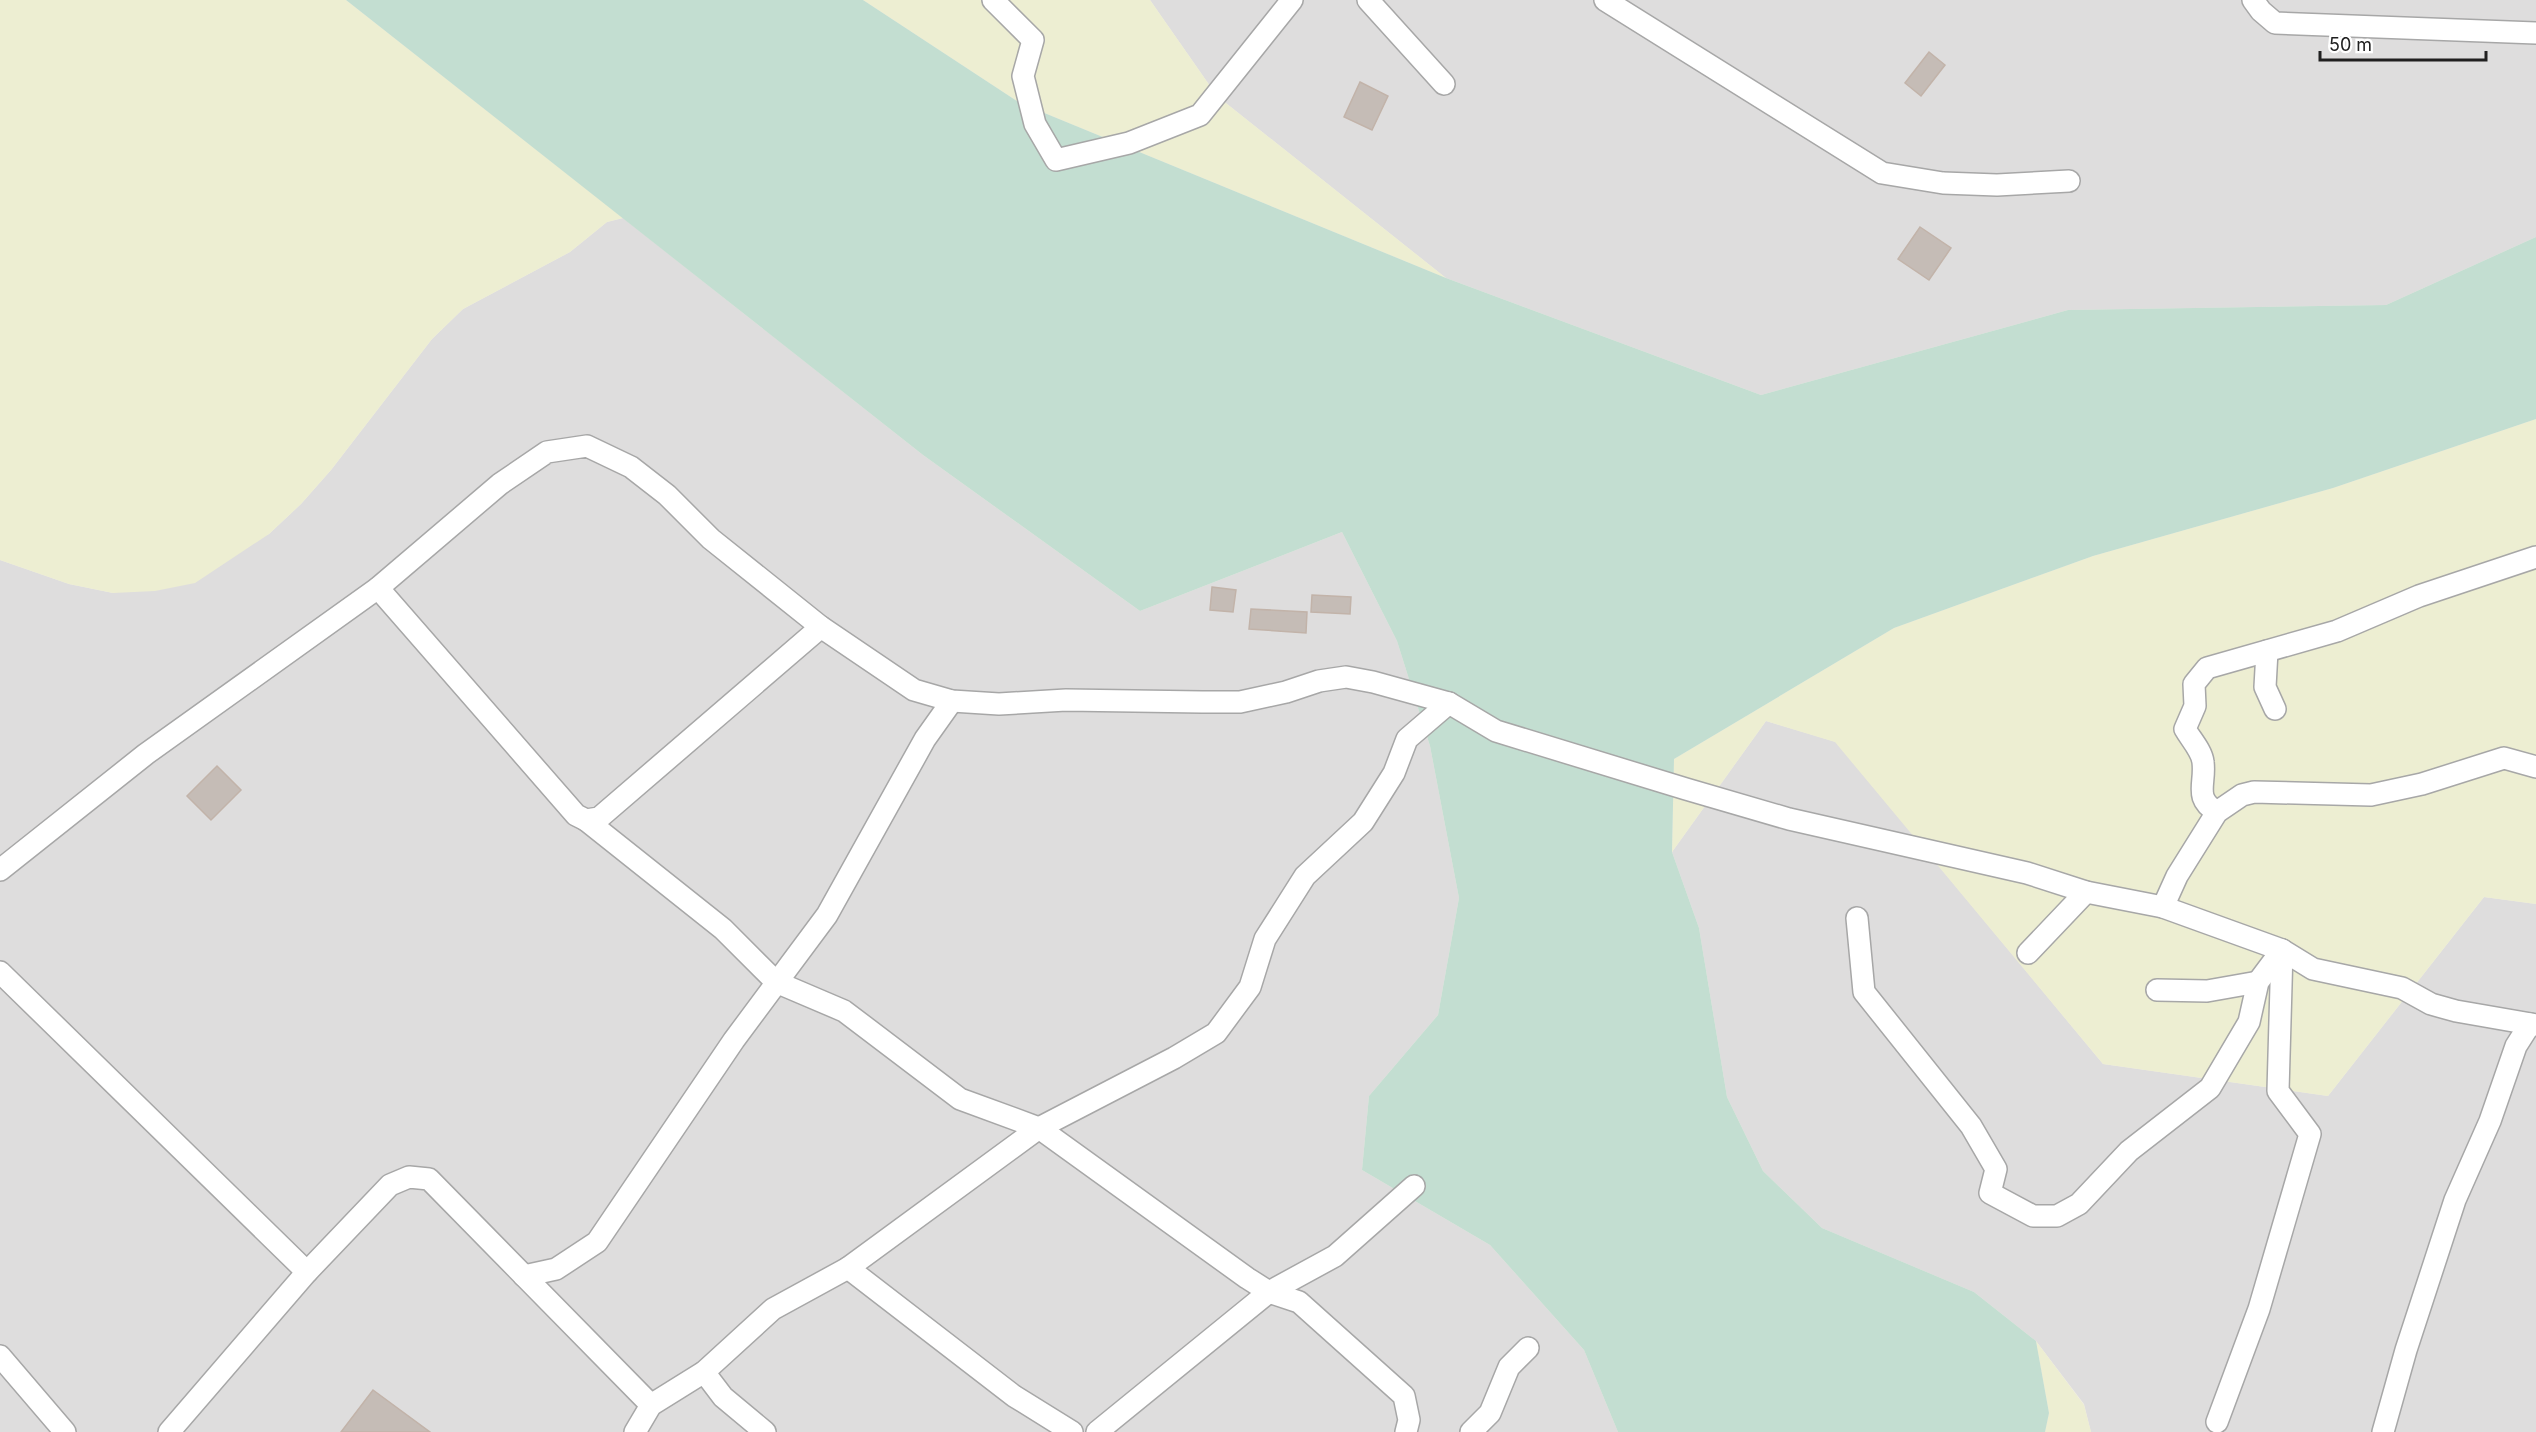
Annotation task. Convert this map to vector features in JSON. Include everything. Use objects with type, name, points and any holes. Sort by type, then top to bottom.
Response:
[{"type":"street","points":[[993,0],[1033,40],[1023,76],[1035,124],[1056,160],[1129,143],[1200,115],[1292,0]]},
{"type":"street","points":[[1368,0],[1444,84]]},
{"type":"street","points":[[1605,0],[1882,173],[1943,183],[1997,185],[2069,181]]},
{"type":"street","points":[[2253,0],[2261,11],[2275,23],[2536,33]]},
{"type":"street","points":[[0,870],[146,754],[378,588],[500,484],[547,452],[587,446],[631,467],[666,495],[711,539],[821,627],[914,690],[952,702],[999,704],[1066,700],[1240,702],[1286,692],[1319,681],[1346,677],[1411,691],[1449,703],[1496,730],[1686,789],[1789,819],[2026,873],[2086,892],[2163,908],[2283,950],[2313,969],[2402,988],[2431,1004],[2456,1011],[2533,1025],[2516,1046],[2490,1121],[2455,1200],[2406,1350],[2383,1432]]},
{"type":"street","points":[[2217,812],[2207,806],[2202,796],[2203,759],[2185,729],[2195,706],[2194,684],[2207,668],[2337,631],[2419,596],[2536,557]]},
{"type":"street","points":[[378,588],[576,815],[586,820],[723,929],[776,981],[844,1011],[960,1099],[1039,1128],[1269,1292],[1299,1302],[1404,1396],[1409,1420],[1406,1432]]},
{"type":"street","points":[[586,820],[599,818],[821,627]]},
{"type":"street","points":[[2267,651],[2265,687],[2275,709]]},
{"type":"street","points":[[524,1276],[556,1269],[597,1242],[776,981],[827,915],[925,739],[952,702]]},
{"type":"street","points":[[634,1432],[651,1405],[704,1372],[773,1309],[848,1268],[1039,1128],[1216,1033],[1250,987],[1265,939],[1305,876],[1343,838],[1363,822],[1394,773],[1407,739],[1449,703]]},
{"type":"street","points":[[2163,908],[2177,876],[2217,812],[2242,795],[2254,792],[2371,795],[2422,784],[2504,758],[2536,767]]},
{"type":"street","points":[[2028,953],[2086,892]]},
{"type":"street","points":[[1857,918],[1864,992],[1971,1126],[1996,1169],[1990,1193],[2033,1216],[2057,1216],[2079,1204],[2129,1151],[2210,1088],[2249,1022],[2258,982],[2283,950]]},
{"type":"street","points":[[2217,1422],[2259,1309],[2310,1134],[2278,1091],[2283,950]]},
{"type":"street","points":[[0,972],[307,1272]]},
{"type":"street","points":[[2157,990],[2207,991],[2258,982]]},
{"type":"street","points":[[169,1432],[307,1272],[390,1185],[409,1177],[429,1179],[651,1405]]},
{"type":"street","points":[[1097,1432],[1269,1292],[1335,1256],[1413,1186]]},
{"type":"street","points":[[848,1268],[1014,1396],[1071,1432]]},
{"type":"street","points":[[1471,1432],[1490,1413],[1509,1367],[1528,1348]]},
{"type":"street","points":[[0,1356],[65,1432]]},
{"type":"street","points":[[704,1372],[723,1397],[765,1432]]},
{"type":"shaded area","points":[[1150,0],[2536,0],[2536,237],[2386,305],[2068,310],[1761,395],[1446,278],[1217,96]]},
{"type":"shaded area","points":[[623,218],[923,455],[1140,611],[1342,532],[1397,641],[1430,746],[1459,898],[1438,1015],[1369,1096],[1362,1170],[1490,1245],[1584,1350],[1618,1432],[0,1432],[0,560],[69,584],[113,593],[269,534],[301,504],[331,470],[432,339],[463,309],[570,252],[607,222]]},
{"type":"shaded area","points":[[1766,721],[1836,742],[2103,1064],[2328,1096],[2484,897],[2536,904],[2536,1432],[2091,1432],[2084,1404],[2036,1341],[1974,1292],[1822,1228],[1763,1171],[1727,1097],[1699,928],[1672,852]]},
{"type":"green space","points":[[0,0],[346,0],[623,218],[607,222],[570,252],[463,309],[432,339],[331,470],[301,504],[269,534],[195,583],[155,591],[113,593],[69,584],[0,560]]},
{"type":"green space","points":[[346,0],[863,0],[1020,103],[1446,278],[1761,395],[2068,310],[2386,305],[2536,237],[2536,419],[2333,488],[2093,556],[1894,628],[1674,759],[1672,852],[1699,928],[1727,1097],[1763,1171],[1822,1228],[1974,1292],[2036,1341],[2049,1413],[2045,1432],[1618,1432],[1584,1350],[1490,1245],[1362,1170],[1369,1096],[1438,1015],[1459,898],[1430,746],[1397,641],[1342,532],[1140,611],[923,455]]},
{"type":"green space","points":[[863,0],[1150,0],[1217,96],[1446,278],[1020,103]]},
{"type":"green space","points":[[2536,419],[2536,904],[2484,897],[2328,1096],[2103,1064],[1835,742],[1766,721],[1672,852],[1674,759],[1894,628],[2093,556],[2333,488]]},
{"type":"green space","points":[[2036,1341],[2084,1405],[2091,1432],[2045,1432],[2049,1413]]},
{"type":"building","points":[[1929,52],[1945,65],[1921,96],[1905,83]]},
{"type":"building","points":[[1360,82],[1388,96],[1372,130],[1344,117]]},
{"type":"building","points":[[1920,227],[1951,248],[1929,280],[1898,259]]},
{"type":"building","points":[[1212,587],[1236,590],[1233,612],[1210,610]]},
{"type":"building","points":[[1312,595],[1351,597],[1350,614],[1311,612]]},
{"type":"building","points":[[1251,609],[1307,612],[1306,633],[1249,629]]},
{"type":"building","points":[[217,766],[241,790],[211,820],[187,796]]},
{"type":"building","points":[[373,1390],[430,1432],[341,1432]]}]
